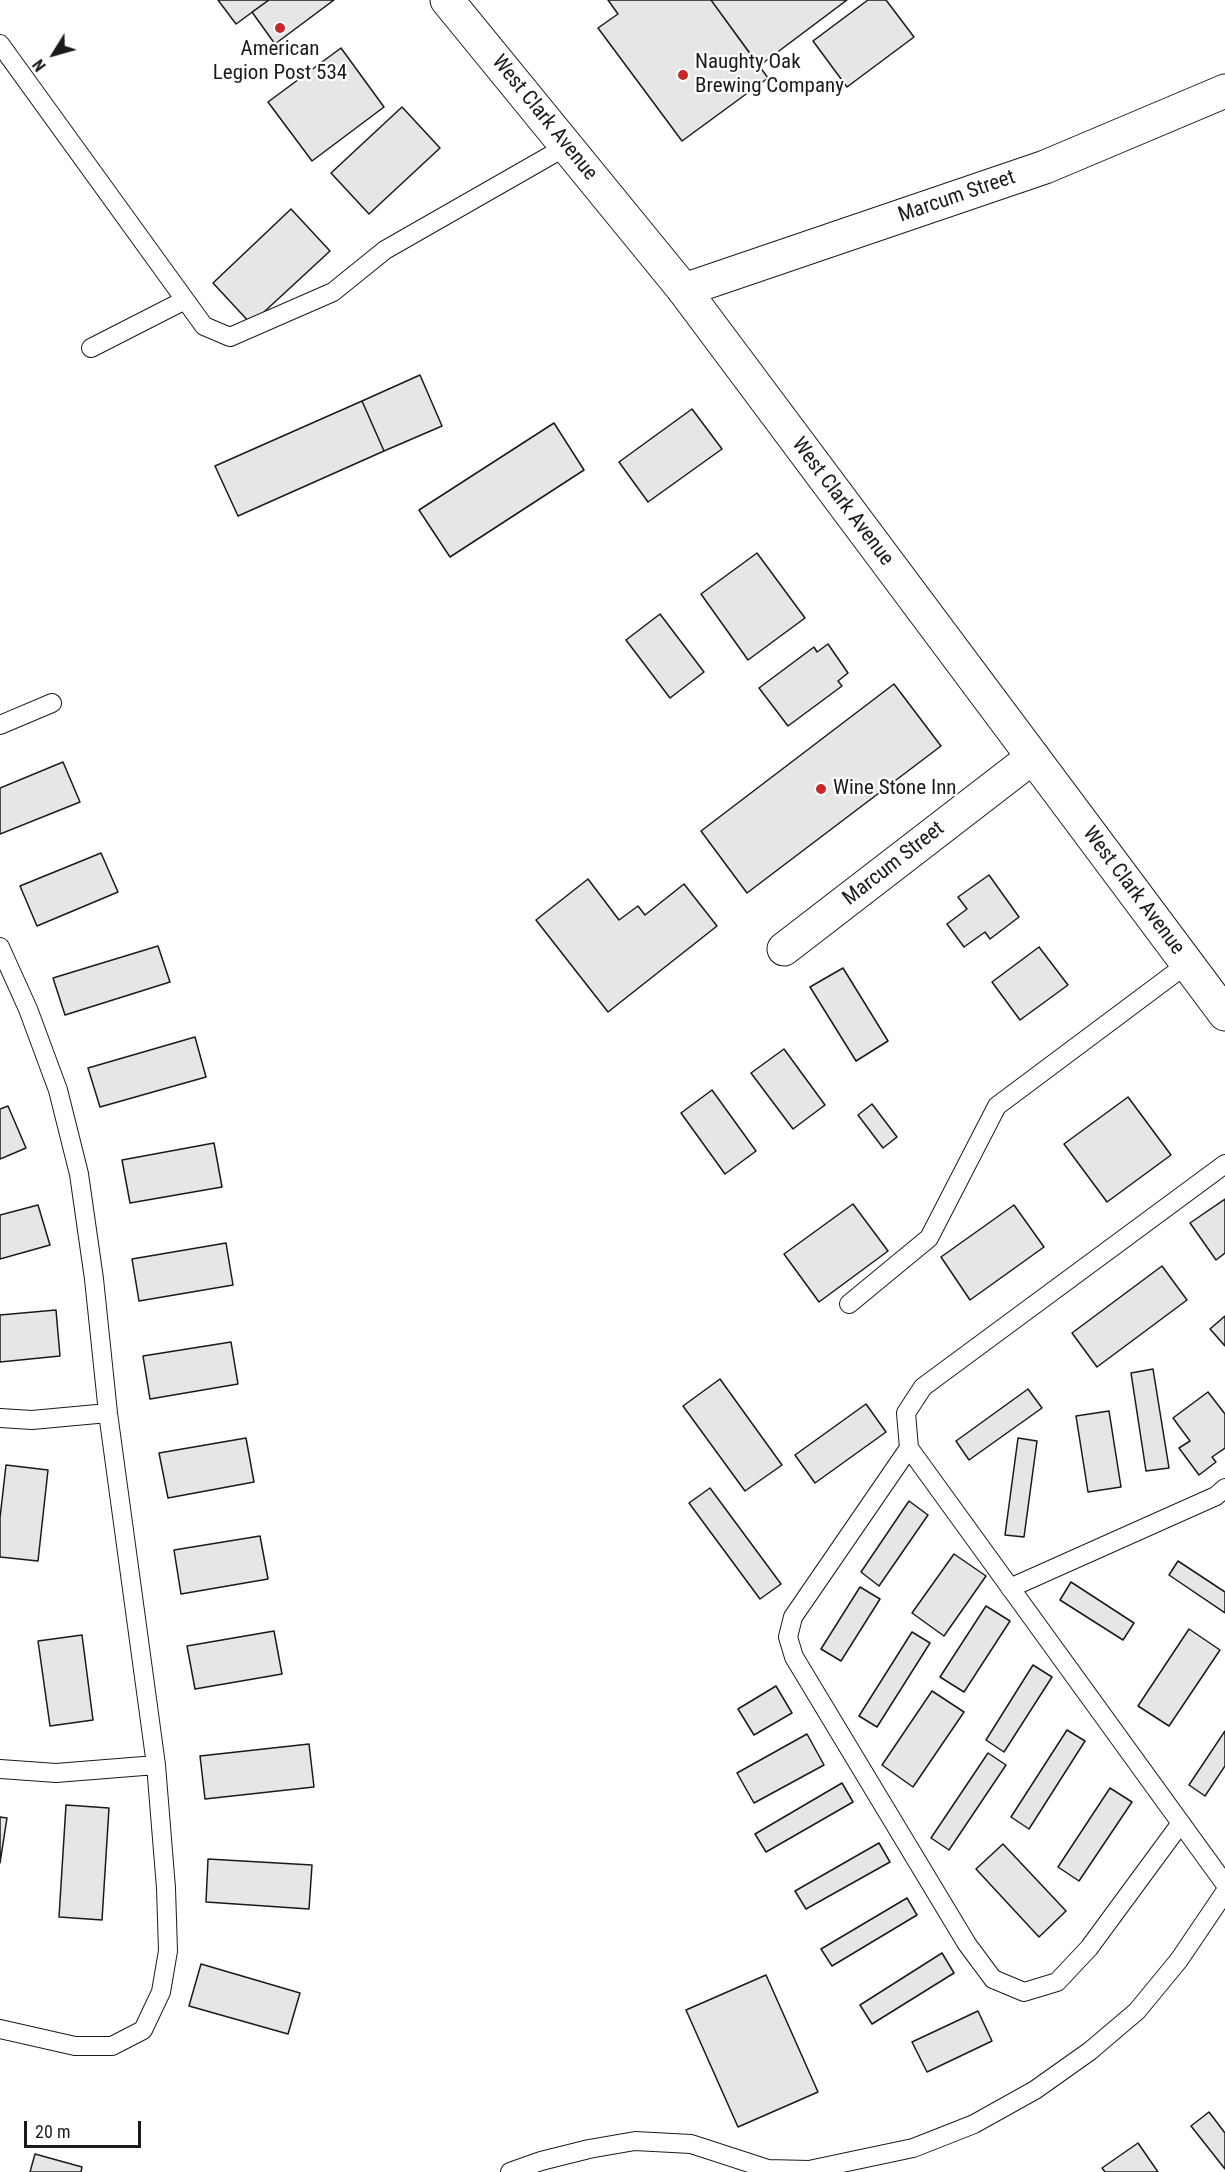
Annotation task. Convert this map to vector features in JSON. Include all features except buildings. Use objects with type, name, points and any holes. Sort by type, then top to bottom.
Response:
[{"type":"main road","name":"West Clark Avenue","points":[[458,4],[567,146],[684,290],[1225,1014]]},
{"type":"main road","name":"Marcum Street","points":[[684,290],[1045,167],[1225,91]]},
{"type":"main road","name":"Marcum Street","points":[[784,950],[1033,757]]},
{"type":"lane","points":[[0,44],[204,326],[230,337],[333,292],[385,250],[567,146]]},
{"type":"lane","points":[[91,348],[185,300]]},
{"type":"lane","points":[[0,725],[52,703]]},
{"type":"lane","points":[[0,947],[28,1009],[58,1090],[79,1174],[108,1413],[156,1765],[166,1888],[168,1951],[161,1992],[143,2030],[112,2046],[75,2046],[0,2030]]},
{"type":"lane","points":[[849,1304],[929,1238],[997,1106],[1187,964]]},
{"type":"lane","points":[[1225,1164],[923,1387],[906,1413],[909,1448],[1225,1884]]},
{"type":"lane","points":[[0,1418],[32,1420],[108,1413]]},
{"type":"lane","points":[[909,1448],[792,1617],[788,1637],[794,1658],[967,1944],[993,1979],[1024,1992],[1057,1982],[1089,1947],[1181,1823]]},
{"type":"lane","points":[[1010,1588],[1216,1496],[1225,1488]]},
{"type":"lane","points":[[0,1769],[56,1773],[156,1765]]},
{"type":"lane","points":[[510,2172],[541,2161],[589,2149],[635,2141],[691,2144],[768,2169],[809,2171],[913,2148],[974,2124],[1035,2090],[1090,2051],[1137,2011],[1179,1960],[1225,1892]]},
{"type":"place","name":"American Legion Post 534","points":[[280,28]]},
{"type":"place","name":"Naughty Oak Brewing Company","points":[[683,75]]},
{"type":"place","name":"Wine Stone Inn","points":[[821,789]]}]
